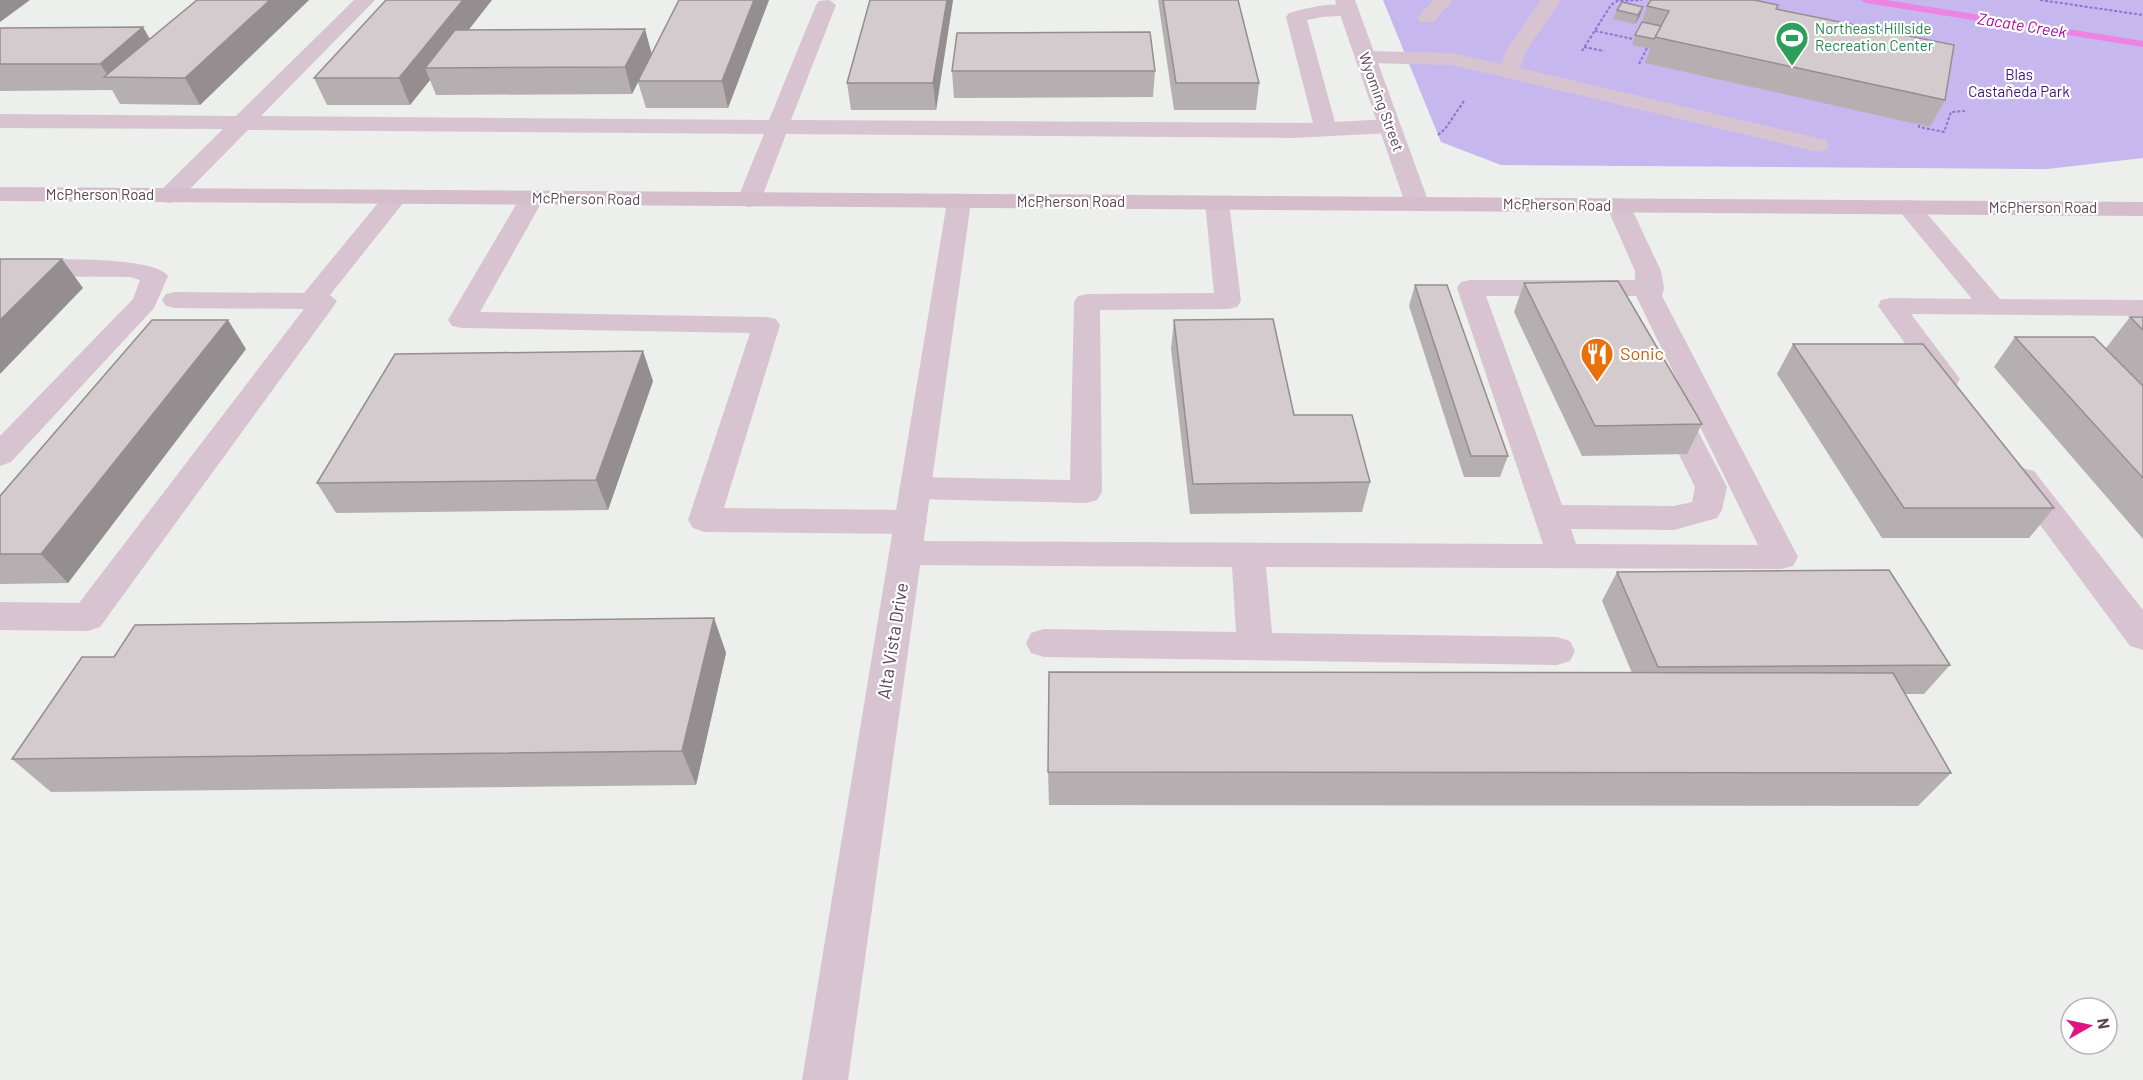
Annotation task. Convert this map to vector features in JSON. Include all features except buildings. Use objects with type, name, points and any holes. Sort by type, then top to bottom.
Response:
[{"type":"main road","name":"McPherson Road","points":[[0,194],[2143,209]]},
{"type":"street","points":[[169,196],[365,0]]},
{"type":"street","points":[[1427,18],[1443,0]]},
{"type":"street","points":[[1508,72],[1516,51],[1551,0]]},
{"type":"street","points":[[749,200],[826,5]]},
{"type":"street","points":[[1326,129],[1296,18],[1347,6]]},
{"type":"street","name":"Wyoming Street","points":[[1347,6],[1418,203]]},
{"type":"street","points":[[1365,57],[1452,59],[1818,145]]},
{"type":"street","points":[[0,121],[1293,131],[1389,126]]},
{"type":"street","points":[[310,300],[396,197]]},
{"type":"street","points":[[532,198],[462,320],[766,325],[704,520],[909,538],[1248,555],[1781,557],[1641,299],[1648,271],[1618,205]]},
{"type":"street","name":"Alta Vista Drive","points":[[825,1080],[959,202]]},
{"type":"street","points":[[915,488],[1086,492],[1087,302],[1228,301],[1217,203]]},
{"type":"street","points":[[1908,207],[1993,307]]},
{"type":"street","points":[[0,268],[132,269],[155,276],[145,302],[0,455]]},
{"type":"street","points":[[1564,556],[1470,288],[1641,299]]},
{"type":"street","points":[[0,616],[88,617],[324,301],[175,300]]},
{"type":"street","points":[[1963,400],[1891,306],[2143,308]]},
{"type":"street","points":[[1551,517],[1674,518],[1706,510],[1711,487],[1660,385]]},
{"type":"street","points":[[2006,457],[2143,636]]},
{"type":"street","points":[[1248,555],[1255,647]]},
{"type":"street","points":[[1044,643],[1557,651]]},
{"type":"path","points":[[1580,53],[1611,4],[1617,1],[1642,0]]},
{"type":"path","points":[[2040,0],[2143,15]]},
{"type":"path","points":[[1595,31],[1638,40]]},
{"type":"path","points":[[1635,74],[1649,42]]},
{"type":"path","points":[[1584,47],[1604,51]]},
{"type":"path","points":[[1600,55],[1608,48]]},
{"type":"path","points":[[1435,137],[1445,129],[1467,96]]},
{"type":"path","points":[[1919,125],[1919,127],[1944,132],[1951,112],[1965,111]]},
{"type":"green space","name":"Blas Castañeda Park","points":[[1383,0],[2143,0],[2143,158],[2047,169],[1501,165],[1441,142]]},
{"type":"waterway","name":"Zacate Creek","points":[[1866,0],[2143,44]]},
{"type":"place","name":"Northeast Hillside Recreation Center","points":[[1792,67]]},
{"type":"place","name":"Sonic","points":[[1597,383]]}]
